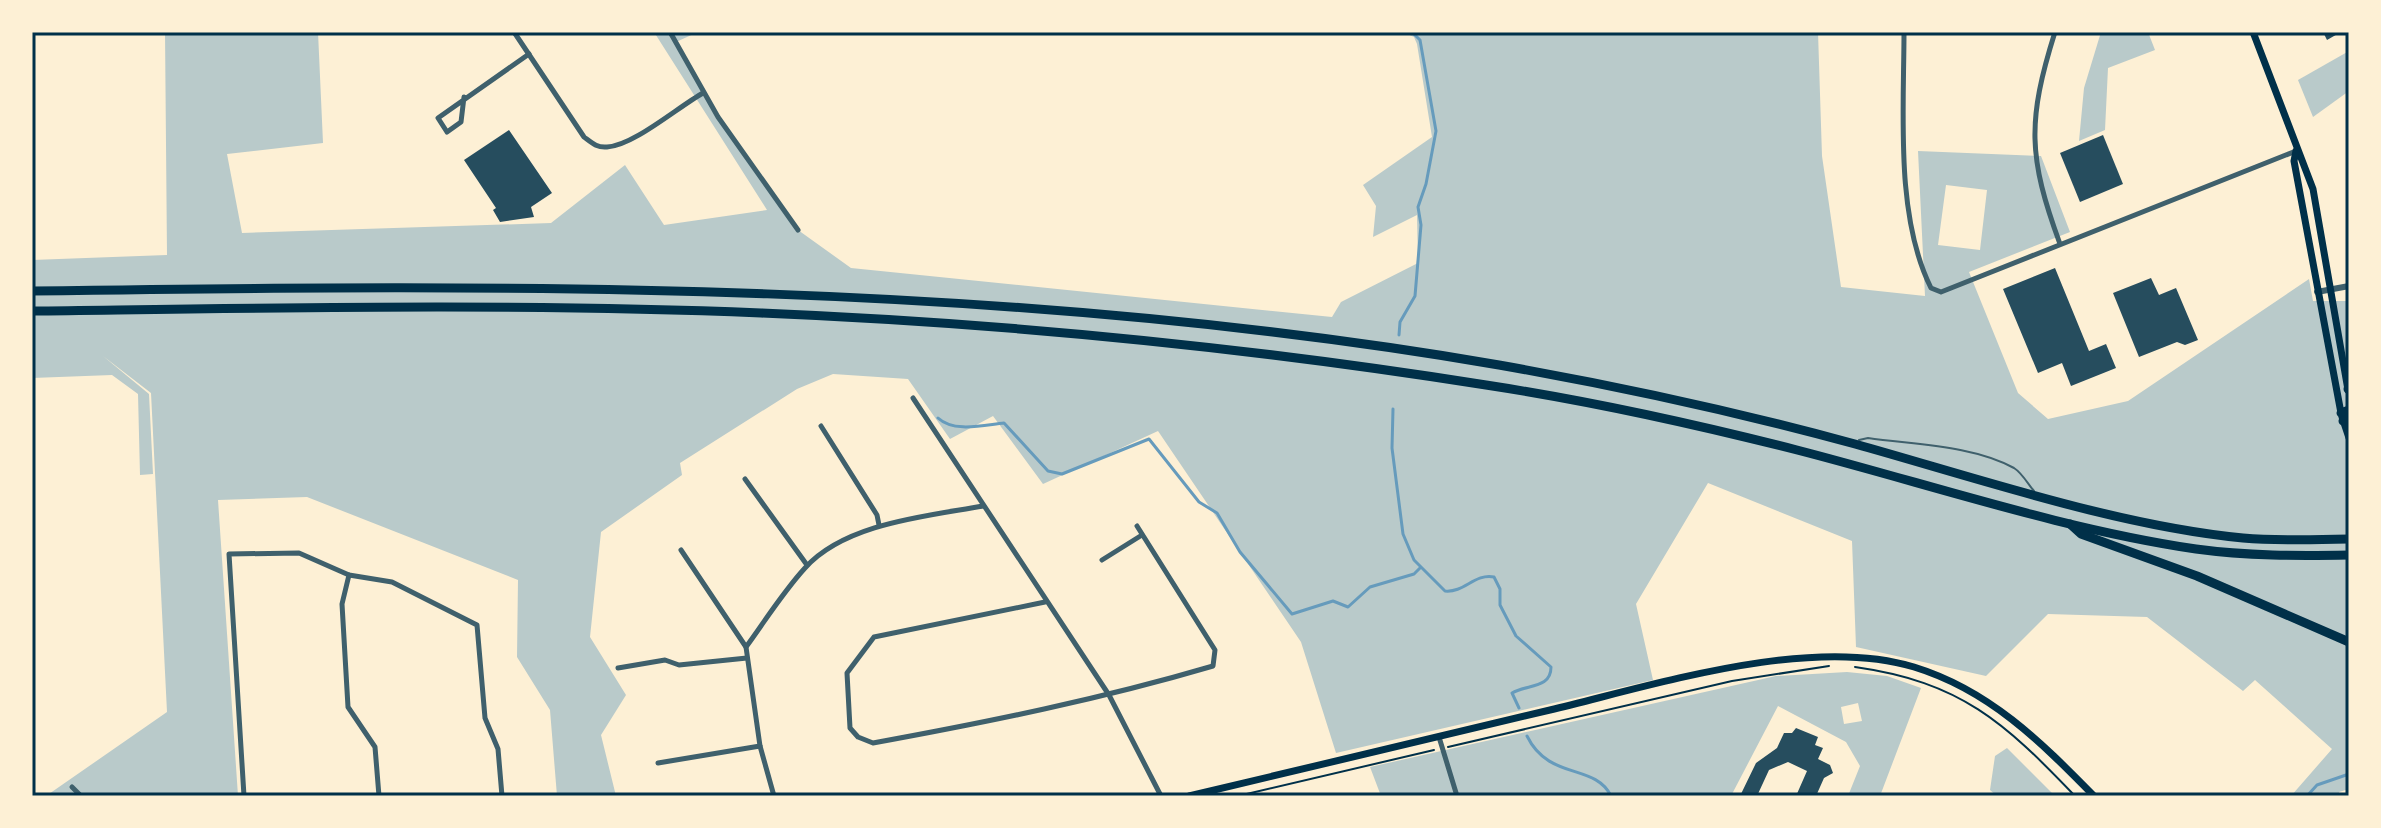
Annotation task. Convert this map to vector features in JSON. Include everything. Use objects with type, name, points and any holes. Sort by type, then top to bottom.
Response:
[{"type":"highway","points":[[32,291],[534,287],[850,298],[1127,318],[1338,342],[1496,365],[1744,415],[2036,494],[2212,534],[2286,540],[2349,539]]},
{"type":"highway","points":[[32,311],[625,309],[879,319],[1142,340],[1335,362],[1616,409],[1797,450],[2068,522],[2199,549],[2286,557],[2349,555]]},
{"type":"highway","points":[[2068,522],[2081,534],[2197,576],[2349,642]]},
{"type":"main road","points":[[2253,32],[2313,189],[2349,391]]},
{"type":"main road","points":[[2296,151],[2294,161],[2317,292],[2349,438]]},
{"type":"main road","points":[[1189,796],[1773,660],[1847,656],[1912,666],[1982,696],[2030,733],[2094,796]]},
{"type":"street","points":[[514,32],[584,137],[594,145],[605,148],[622,144],[703,93]]},
{"type":"street","points":[[670,32],[703,93],[798,230]]},
{"type":"street","points":[[1904,32],[1906,177],[1913,228],[1931,288],[1948,290],[2296,151]]},
{"type":"street","points":[[2055,32],[2037,93],[2033,138],[2040,188],[2060,244]]},
{"type":"street","points":[[464,97],[461,122],[447,132],[438,118],[464,97],[529,54]]},
{"type":"street","points":[[2317,292],[2349,286]]},
{"type":"street","points":[[913,398],[1109,695],[1161,796]]},
{"type":"street","points":[[821,426],[877,515],[879,525]]},
{"type":"street","points":[[745,479],[807,565]]},
{"type":"street","points":[[746,647],[807,565],[859,533],[879,525],[983,506]]},
{"type":"street","points":[[1045,602],[874,637],[847,673],[850,728],[855,735],[873,743],[1109,695],[1213,666],[1215,650],[1137,526]]},
{"type":"street","points":[[1102,560],[1142,535]]},
{"type":"street","points":[[681,550],[746,647],[760,746],[774,796]]},
{"type":"street","points":[[244,796],[229,554],[299,553],[349,575],[392,582],[477,625],[485,718],[498,749],[502,796]]},
{"type":"street","points":[[349,575],[342,604],[348,707],[375,747],[379,796]]},
{"type":"street","points":[[618,668],[665,660],[679,665],[747,658]]},
{"type":"street","points":[[1439,737],[1457,796]]},
{"type":"street","points":[[658,763],[760,746]]},
{"type":"street","points":[[72,787],[81,796]]},
{"type":"lane","points":[[1850,443],[1868,438],[1955,450],[1995,460],[2017,470],[2036,494]]},
{"type":"path","points":[[1238,796],[1763,674],[1839,664]]},
{"type":"path","points":[[1853,666],[1896,672],[1946,691],[1995,718],[2075,796]]},
{"type":"shaded area","points":[[165,32],[318,32],[323,143],[227,154],[242,233],[551,223],[625,165],[664,225],[767,210],[654,32],[698,32],[676,42],[703,93],[798,230],[851,268],[1332,317],[1341,302],[1418,263],[1417,215],[1373,237],[1376,206],[1363,185],[1432,137],[1417,44],[1414,37],[1403,32],[1818,32],[1822,156],[1841,287],[1925,296],[1918,151],[2041,156],[2070,232],[1969,272],[2018,393],[2048,419],[2128,401],[2309,279],[2313,301],[2349,301],[2349,789],[2339,792],[2339,796],[2291,796],[2332,749],[2255,680],[2243,691],[2147,617],[2048,614],[1986,676],[1856,647],[1852,541],[1708,483],[1636,604],[1653,680],[1336,753],[1301,642],[1158,431],[1043,484],[993,416],[950,439],[908,379],[833,374],[797,389],[680,463],[682,475],[601,532],[590,637],[626,695],[601,735],[616,796],[557,796],[550,710],[517,657],[518,580],[307,497],[218,500],[238,796],[46,796],[167,712],[151,393],[103,356],[149,394],[153,474],[140,475],[138,394],[112,375],[32,378],[32,260],[167,255]],"holes":[[[1946,185],[1987,190],[1980,250],[1938,245]]]},
{"type":"shaded area","points":[[2101,32],[2148,32],[2155,50],[2108,68],[2105,130],[2079,141],[2084,88]]},
{"type":"shaded area","points":[[2349,51],[2349,91],[2313,117],[2298,80]]},
{"type":"shaded area","points":[[1847,672],[1887,676],[1921,688],[1880,796],[1848,796],[1860,766],[1846,742],[1778,706],[1731,796],[1381,796],[1370,767],[1776,676]],"holes":[[[1858,703],[1862,721],[1844,724],[1841,707]]]},
{"type":"shaded area","points":[[2007,748],[2055,796],[1997,796],[1990,790],[1995,756]]},
{"type":"building","points":[[2323,32],[2341,32],[2327,40]]},
{"type":"building","points":[[509,130],[552,193],[531,207],[534,217],[500,222],[493,210],[496,208],[464,160]]},
{"type":"building","points":[[2103,135],[2123,184],[2080,202],[2060,153]]},
{"type":"building","points":[[2055,268],[2089,351],[2106,344],[2116,368],[2071,386],[2062,363],[2038,373],[2003,289]]},
{"type":"building","points":[[2151,278],[2159,295],[2176,288],[2198,340],[2185,345],[2177,342],[2139,357],[2113,293]]},
{"type":"building","points":[[1796,728],[1818,737],[1815,745],[1823,748],[1818,759],[1830,765],[1833,773],[1824,778],[1816,796],[1796,796],[1807,771],[1788,762],[1769,770],[1757,796],[1740,796],[1756,763],[1777,748],[1784,733],[1792,733]]},
{"type":"waterway","points":[[1399,335],[1400,322],[1415,296],[1421,225],[1418,207],[1426,184],[1436,131],[1420,40],[1412,32]]},
{"type":"waterway","points":[[1393,409],[1392,448],[1403,534],[1414,560],[1445,591],[1458,589],[1481,578],[1494,577],[1500,589],[1500,605],[1516,636],[1551,667],[1543,683],[1512,693],[1519,708]]},
{"type":"waterway","points":[[938,418],[961,427],[1004,423],[1048,471],[1062,474],[1149,439],[1199,502],[1217,513],[1240,552],[1292,614],[1333,601],[1348,607],[1370,587],[1414,574],[1420,568]]},
{"type":"waterway","points":[[1527,736],[1547,760],[1594,779],[1611,796]]},
{"type":"waterway","points":[[2307,796],[2317,785],[2349,774]]}]
